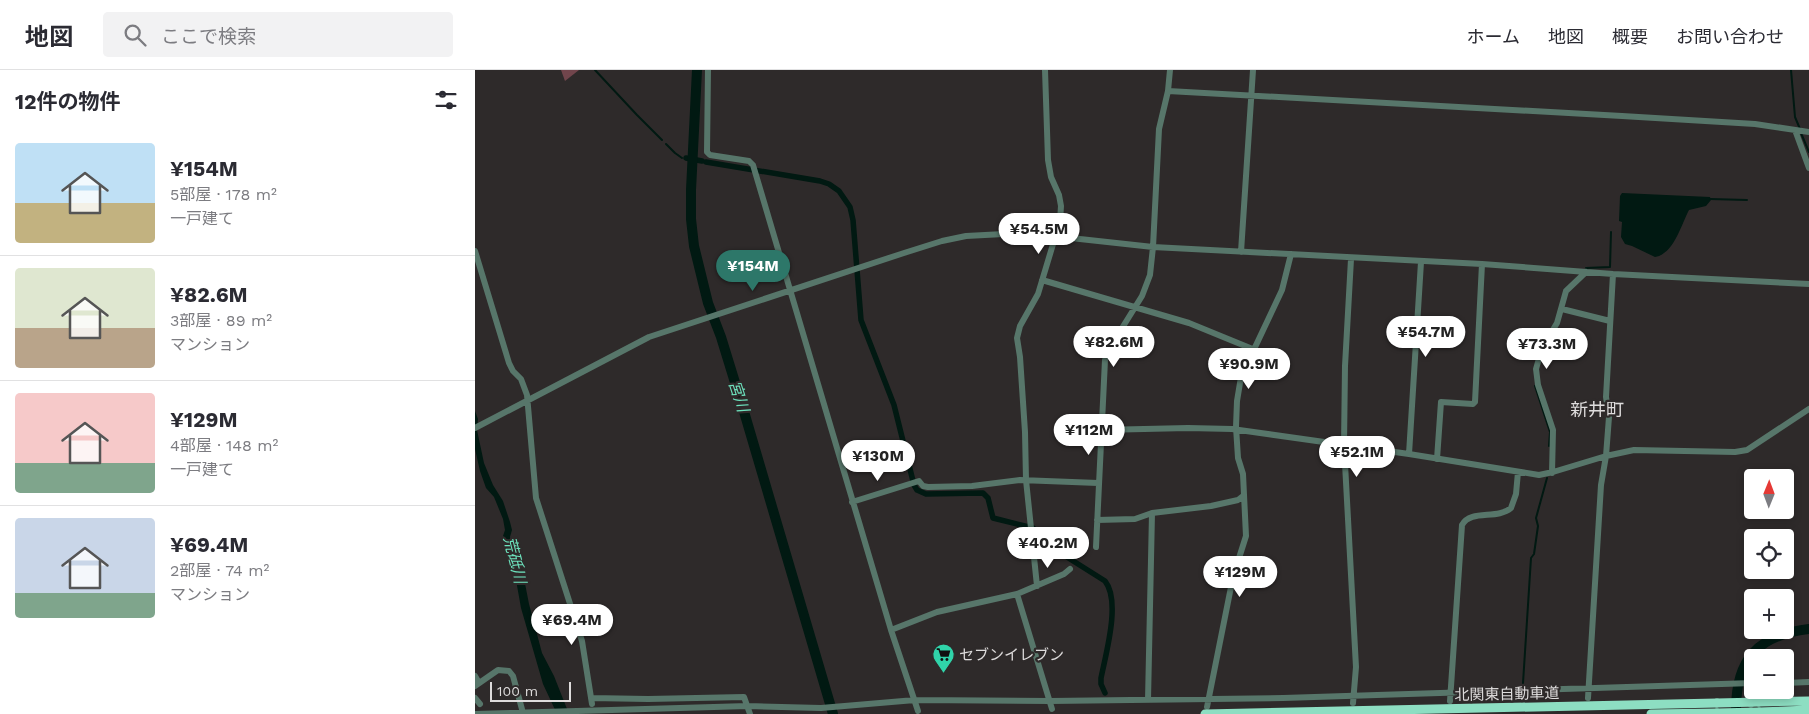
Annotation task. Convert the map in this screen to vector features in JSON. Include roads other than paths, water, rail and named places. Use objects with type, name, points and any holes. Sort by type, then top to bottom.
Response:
[{"type":"highway","name":"北関東自動車道","points":[[1756,709],[1809,701]]},
{"type":"highway","name":"北関東自動車道","points":[[1651,714],[1717,708]]},
{"type":"highway","name":"北関東自動車道","points":[[1207,710],[1717,708],[1809,710]]},
{"type":"street","points":[[709,70],[707,152],[710,155],[749,161],[753,165],[852,502],[918,711]]},
{"type":"street","points":[[1037,586],[1026,480],[1025,422],[1017,338],[1020,326],[1038,294],[1060,221],[1061,206],[1059,195],[1051,177],[1048,160],[1045,70]]},
{"type":"street","points":[[1096,547],[1105,360],[1109,349],[1135,308],[1148,281],[1153,247],[1159,130],[1168,91],[1170,70]]},
{"type":"street","points":[[1241,252],[1253,70]]},
{"type":"street","points":[[1168,91],[1755,124],[1809,132]]},
{"type":"street","points":[[1795,130],[1809,168]]},
{"type":"street","points":[[475,428],[639,341],[942,241],[966,236],[1025,233],[1153,247],[1482,264],[1613,274],[1809,284]]},
{"type":"street","points":[[475,251],[509,363],[513,371],[521,379],[528,400],[536,498],[582,641],[592,701],[744,697],[750,714]]},
{"type":"street","points":[[1207,710],[1233,577],[1246,536],[1243,474],[1238,458],[1236,413],[1238,389],[1241,377],[1283,290],[1291,254]]},
{"type":"street","points":[[1351,258],[1345,366],[1344,445],[1356,667],[1353,704]]},
{"type":"street","points":[[1409,454],[1421,262]]},
{"type":"street","points":[[1437,459],[1441,402],[1473,404],[1475,402],[1482,264]]},
{"type":"street","points":[[1552,473],[1553,430],[1538,385],[1536,369],[1542,348],[1557,323],[1566,291],[1586,272]]},
{"type":"street","points":[[1588,698],[1601,484],[1606,456],[1609,417],[1606,398],[1613,274]]},
{"type":"street","points":[[1042,280],[1189,323],[1255,350]]},
{"type":"street","points":[[1562,309],[1610,321]]},
{"type":"street","points":[[1101,430],[1188,428],[1237,430],[1409,454],[1535,475],[1552,473],[1606,456],[1643,450],[1735,452],[1747,450],[1809,409]]},
{"type":"street","points":[[1450,697],[1462,525],[1471,517],[1501,514],[1511,508],[1515,500],[1518,472]]},
{"type":"street","points":[[852,502],[919,481],[923,486],[928,487],[972,486],[1026,480],[1098,483]]},
{"type":"street","points":[[1097,520],[1135,520],[1152,512],[1211,506],[1238,500],[1243,496]]},
{"type":"street","points":[[1148,700],[1152,512]]},
{"type":"street","points":[[891,630],[937,612],[1017,594],[1063,574],[1070,569]]},
{"type":"street","points":[[1017,594],[1052,709]]},
{"type":"street","points":[[475,676],[477,685],[498,670],[509,671],[513,676],[526,713]]},
{"type":"street","points":[[1794,683],[1809,682]]},
{"type":"street","points":[[475,714],[747,706],[821,708],[915,700],[1050,702],[1353,695],[1450,697],[1588,688],[1744,683]]},
{"type":"street","points":[[475,698],[480,704]]},
{"type":"water","points":[[1622,193],[1710,197],[1711,200],[1706,206],[1689,210],[1672,245],[1662,255],[1655,257],[1625,244],[1621,237],[1622,222],[1619,221],[1620,196]]},
{"type":"water","name":"荒砥川","points":[[475,411],[478,419],[477,430],[484,463],[493,485],[503,501],[510,522],[512,530],[510,537],[521,563],[529,604],[542,653],[554,676],[569,714],[557,714],[543,684],[521,608],[513,563],[503,536],[505,530],[503,519],[494,497],[486,488],[480,471],[475,449]]},
{"type":"waterway","points":[[595,70],[662,140]]},
{"type":"waterway","name":"宮川","points":[[697,70],[691,190],[691,219],[694,246],[708,303],[721,337],[745,415],[833,714]]},
{"type":"waterway","points":[[1791,70],[1795,117],[1800,129]]},
{"type":"waterway","points":[[1801,133],[1809,152]]},
{"type":"waterway","points":[[666,144],[682,158]]},
{"type":"waterway","name":"宮川","points":[[686,158],[702,161]]},
{"type":"waterway","points":[[706,162],[820,181],[829,184],[839,191],[850,207],[853,220],[861,320],[894,405],[914,485],[917,490],[926,494],[983,493],[988,498],[993,518],[1033,528],[1051,547],[1105,581],[1110,590],[1112,601],[1111,628],[1101,678],[1101,684],[1105,693]]},
{"type":"waterway","points":[[1710,199],[1747,200]]},
{"type":"waterway","points":[[1586,268],[1610,267],[1611,232]]},
{"type":"waterway","points":[[1535,386],[1550,432],[1549,446]]},
{"type":"waterway","points":[[1523,683],[1531,558],[1534,554],[1538,526],[1536,518],[1547,478]]},
{"type":"waterway","points":[[1736,710],[1740,677],[1745,664],[1753,653],[1763,644],[1776,637],[1809,629]]},
{"type":"place","name":"セブンイレブン","points":[[943,674]]},
{"type":"district","name":"新井町","points":[[1597,409]]}]
